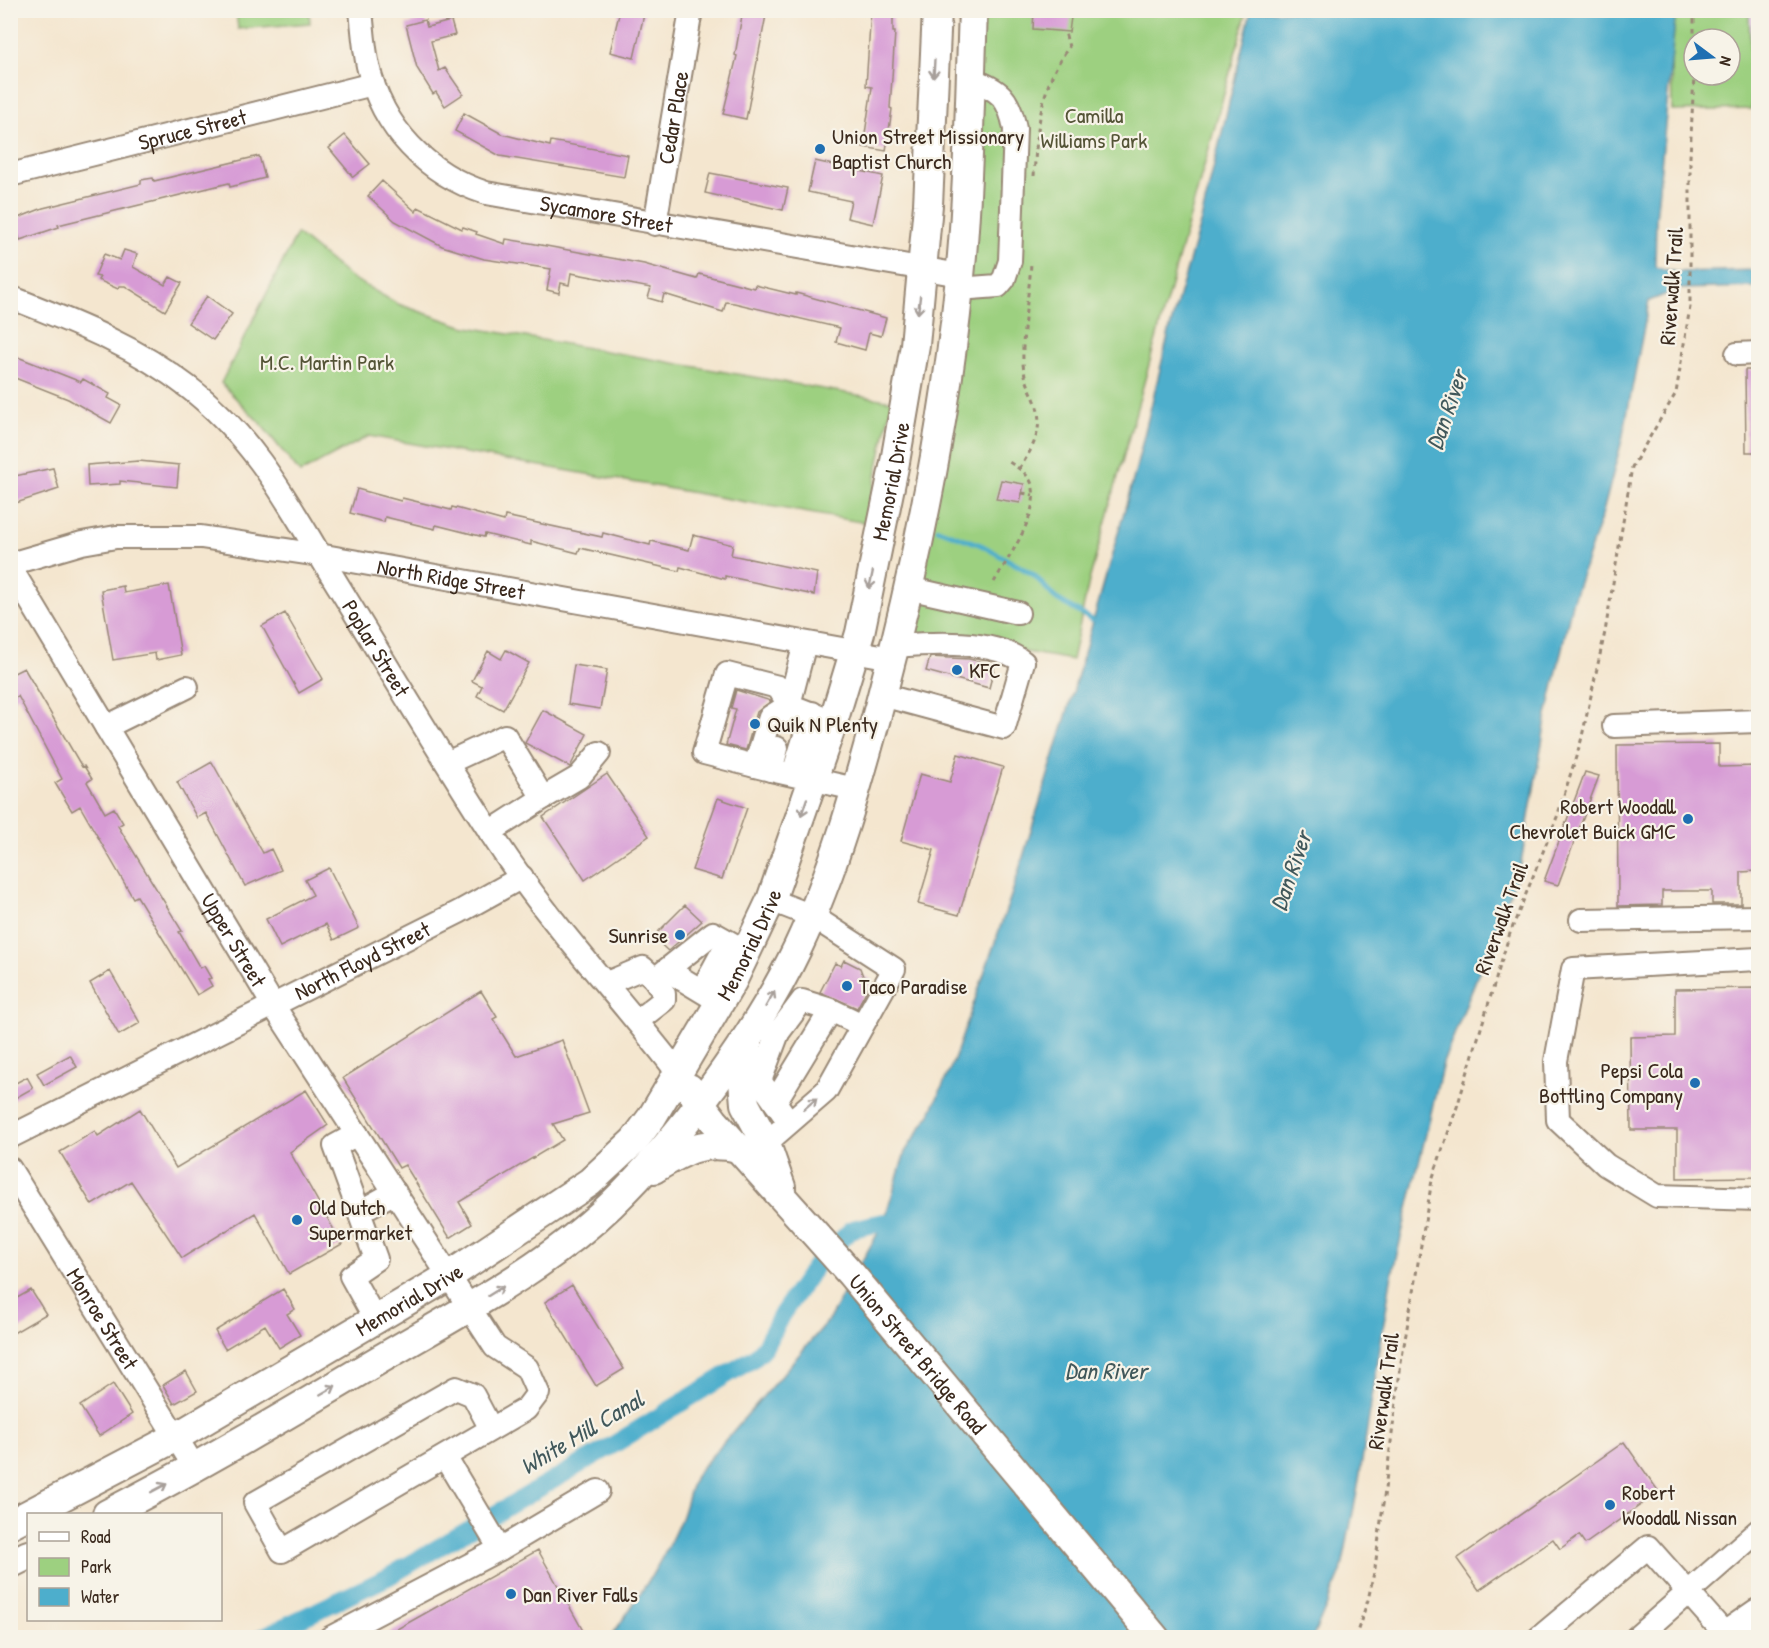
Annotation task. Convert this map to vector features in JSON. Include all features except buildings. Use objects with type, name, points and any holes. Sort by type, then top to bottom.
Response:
[{"type":"main road","name":"Memorial Drive","points":[[31,1513],[176,1437],[449,1276],[613,1163],[652,1117],[678,1073],[711,996],[737,947],[771,900],[822,718],[854,652],[895,462],[915,345],[923,269],[937,10]]},
{"type":"main road","name":"Memorial Drive","points":[[111,1513],[195,1468],[469,1308],[526,1272],[573,1238],[632,1183],[760,1030],[830,871],[894,652],[908,588],[936,446],[959,282],[973,10]]},
{"type":"main road","points":[[632,1183],[685,1150],[719,1144],[752,1145],[742,1085],[742,1069],[760,1030]]},
{"type":"main road","name":"Union Street Bridge Road","points":[[678,1073],[699,1102],[752,1145],[787,1200],[1155,1638]]},
{"type":"main road","name":"Memorial Drive","points":[[10,1524],[27,1515]]},
{"type":"main road","points":[[10,1564],[27,1556]]},
{"type":"main road","points":[[1724,1636],[1758,1612]]},
{"type":"street","name":"Sycamore Street","points":[[361,10],[368,66],[384,108],[417,153],[437,171],[460,185],[486,193],[655,224],[923,269],[959,282],[998,286],[1004,279],[1010,261],[1015,129],[1012,111],[994,88],[970,79]]},
{"type":"street","name":"Cedar Place","points":[[655,224],[691,10]]},
{"type":"street","name":"Spruce Street","points":[[10,175],[373,84]]},
{"type":"street","name":"Poplar Street","points":[[10,297],[120,343],[156,363],[221,415],[250,447],[283,490],[320,555],[490,832],[541,905],[678,1073]]},
{"type":"street","name":"North Ridge Street","points":[[10,566],[82,543],[159,535],[201,537],[320,555],[854,652],[894,652],[939,642],[970,645],[1009,654],[1023,662],[1004,728],[882,695]]},
{"type":"street","name":"Upper Street","points":[[10,566],[273,1005],[495,1347],[528,1368],[538,1393],[526,1409],[491,1429]]},
{"type":"street","points":[[908,588],[1018,613]]},
{"type":"street","points":[[763,768],[779,740],[805,643]]},
{"type":"street","points":[[822,718],[789,705],[778,687],[727,674],[704,753],[855,789]]},
{"type":"street","points":[[106,726],[187,687]]},
{"type":"street","points":[[763,768],[770,717],[789,705]]},
{"type":"street","points":[[1614,726],[1758,720]]},
{"type":"street","points":[[447,763],[505,736],[543,798]]},
{"type":"street","points":[[490,832],[579,777],[599,753]]},
{"type":"street","name":"North Floyd Street","points":[[10,1137],[522,877]]},
{"type":"street","points":[[752,1145],[789,1122],[826,1091],[894,969],[812,916],[771,900]]},
{"type":"street","points":[[1581,920],[1758,916]]},
{"type":"street","points":[[661,974],[713,933],[737,947]]},
{"type":"street","points":[[1758,959],[1573,969],[1556,1061],[1558,1120],[1606,1165],[1657,1196],[1758,1199]]},
{"type":"street","points":[[607,984],[643,968],[711,996]]},
{"type":"street","points":[[637,1021],[664,1000],[661,974]]},
{"type":"street","points":[[789,1122],[760,1081],[760,1030],[802,1000],[831,1010],[862,1025]]},
{"type":"street","points":[[775,1102],[831,1010]]},
{"type":"street","points":[[357,1134],[335,1146],[376,1258],[351,1276],[376,1321]]},
{"type":"street","name":"Monroe Street","points":[[10,1169],[195,1468]]},
{"type":"street","points":[[359,1212],[394,1192]]},
{"type":"street","points":[[456,1388],[473,1395],[491,1429],[282,1551],[255,1503],[456,1388]]},
{"type":"street","points":[[445,1456],[495,1541]]},
{"type":"street","points":[[330,1638],[495,1541],[598,1491]]},
{"type":"street","points":[[1636,1638],[1758,1531]]},
{"type":"street","points":[[1539,1638],[1648,1547],[1724,1636]]},
{"type":"path","points":[[1694,10],[1694,27]]},
{"type":"path","points":[[1034,184],[1041,106],[1059,60],[1069,47],[1065,32]]},
{"type":"path","name":"Riverwalk Trail","points":[[1355,1638],[1368,1600],[1375,1568],[1401,1363],[1432,1180],[1457,1107],[1509,936],[1553,826],[1576,756],[1605,632],[1632,467],[1676,393],[1690,307],[1690,157],[1693,87]]},
{"type":"path","points":[[1019,469],[1036,441],[1040,426],[1039,414],[1023,365],[1023,321],[1031,261]]},
{"type":"path","points":[[994,582],[1031,512],[1033,495],[1029,478],[1009,462]]},
{"type":"path","points":[[1022,493],[1033,495]]},
{"type":"shaded area","points":[[1749,11],[1758,11],[1758,108],[1752,109]]},
{"type":"green space","points":[[236,11],[309,11],[310,23],[238,29]]},
{"type":"green space","name":"Camilla Williams Park","points":[[983,11],[1247,11],[1089,581],[1072,660],[910,632]]},
{"type":"green space","points":[[1670,11],[1749,11],[1752,109],[1672,111]]},
{"type":"green space","name":"M.C. Martin Park","points":[[297,234],[350,277],[398,304],[462,326],[892,401],[866,523],[369,436],[300,473],[260,423],[221,383]]},
{"type":"water","name":"Dan River","points":[[1251,11],[1676,11],[1656,219],[1655,267],[1676,272],[1758,270],[1758,287],[1679,289],[1649,301],[1622,440],[1603,512],[1572,603],[1546,720],[1520,868],[1443,1063],[1391,1279],[1357,1492],[1341,1572],[1313,1637],[610,1638],[665,1552],[680,1521],[697,1473],[828,1321],[884,1222],[905,1152],[930,1114],[954,1060],[1012,893],[1070,703],[1135,473],[1170,328],[1201,220]]},
{"type":"waterway","points":[[938,529],[981,545],[1034,575],[1055,598],[1092,620]]},
{"type":"waterway","name":"White Mill Canal","points":[[260,1638],[388,1577],[613,1445],[754,1358],[765,1346],[782,1314],[816,1265],[852,1229],[884,1222]]},
{"type":"place","name":"Union Street Missionary Baptist Church","points":[[820,149]]},
{"type":"place","name":"KFC","points":[[957,670]]},
{"type":"place","name":"Quik N Plenty","points":[[755,724]]},
{"type":"place","name":"Robert Woodall Chevrolet Buick GMC","points":[[1688,819]]},
{"type":"place","name":"Sunrise","points":[[680,935]]},
{"type":"place","name":"Taco Paradise","points":[[847,986]]},
{"type":"place","name":"Pepsi Cola Bottling Company","points":[[1695,1083]]},
{"type":"place","name":"Old Dutch Supermarket","points":[[297,1220]]},
{"type":"place","name":"Robert Woodall Nissan","points":[[1610,1505]]},
{"type":"place","name":"Dan River Falls","points":[[511,1594]]}]
